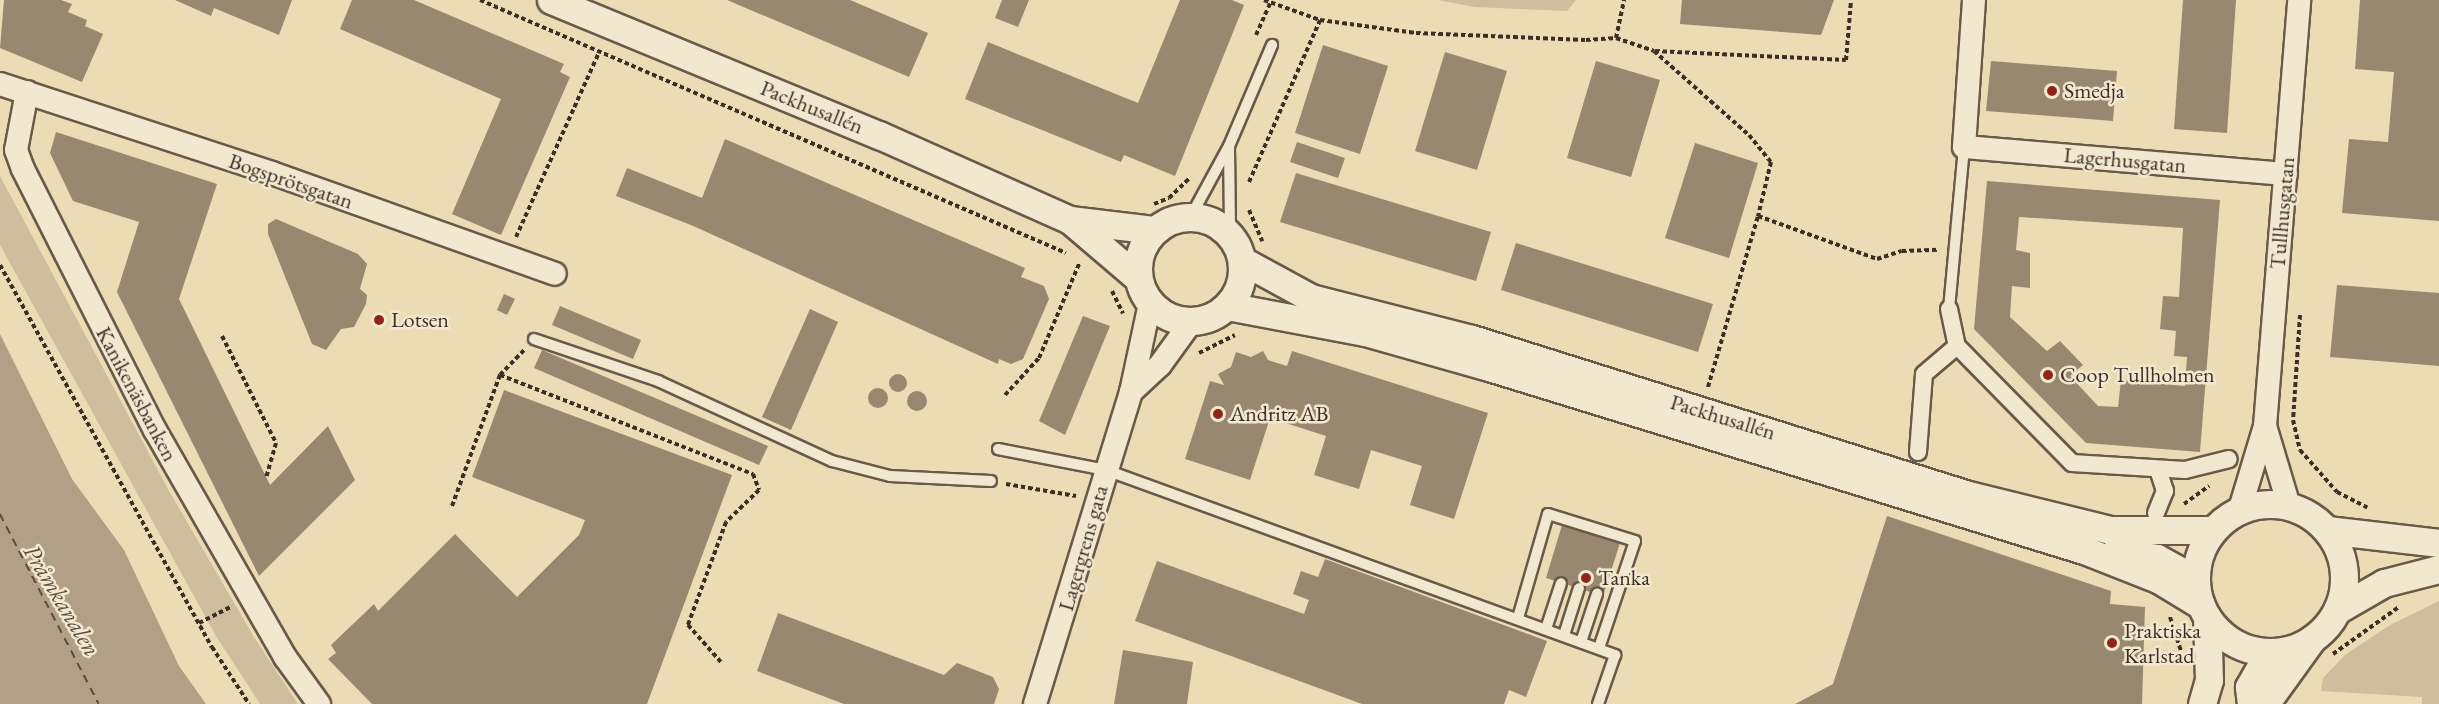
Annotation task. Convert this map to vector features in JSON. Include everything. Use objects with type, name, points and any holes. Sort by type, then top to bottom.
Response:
[{"type":"street","name":"Packhusallén","points":[[551,0],[879,135],[1070,220],[1138,278]]},
{"type":"street","points":[[1964,147],[1974,0]]},
{"type":"street","name":"Tullhusgatan","points":[[2240,509],[2265,426],[2299,0]]},
{"type":"street","points":[[0,84],[27,92]]},
{"type":"street","name":"Bogsprötsgatan","points":[[27,92],[555,274]]},
{"type":"street","name":"Kanikenäsbanken","points":[[27,92],[16,150],[23,169],[155,430],[249,596],[319,704]]},
{"type":"street","name":"Lagerhusgatan","points":[[1964,147],[2286,174]]},
{"type":"street","points":[[1191,216],[1205,218],[1230,234],[1243,261],[1243,278],[1227,306],[1192,321],[1176,320],[1150,303],[1138,278],[1140,252],[1155,230],[1191,216]]},
{"type":"street","name":"Packhusallén","points":[[1070,220],[1155,230]]},
{"type":"street","name":"Packhusallén","points":[[1243,261],[1311,298],[1482,342],[1965,494],[2111,530],[2213,530]]},
{"type":"street","name":"Lagergrens gata","points":[[1035,704],[1131,392],[1150,303]]},
{"type":"street","name":"Packhusallén","points":[[1227,306],[1365,332],[1437,352],[2084,550],[2158,579],[2204,611]]},
{"type":"street","points":[[1949,309],[1957,346],[2072,463],[2158,470],[2205,468],[2229,459]]},
{"type":"street","name":"Lagergrens gata","points":[[1131,392],[1160,365],[1192,321]]},
{"type":"street","points":[[1918,452],[1924,374],[1957,346]]},
{"type":"street","name":"Tullhusgatan","points":[[2265,426],[2289,506]]},
{"type":"street","points":[[2156,513],[2165,491],[2158,470]]},
{"type":"street","points":[[2209,696],[2204,611],[2195,579],[2203,544],[2213,530],[2240,509],[2264,503],[2289,506],[2332,539],[2415,551],[2439,545]]},
{"type":"street","points":[[2265,704],[2321,647],[2337,610],[2343,590],[2332,539]]},
{"type":"street","name":"Packhusallén","points":[[2084,550],[2157,558],[2195,579]]},
{"type":"street","points":[[2337,610],[2384,583],[2439,568]]},
{"type":"street","points":[[2204,611],[2237,644],[2269,652],[2321,647]]},
{"type":"street","points":[[2252,704],[2249,687],[2269,652]]},
{"type":"lane","points":[[1191,216],[1229,146],[1272,45]]},
{"type":"lane","points":[[1229,146],[1230,234]]},
{"type":"lane","points":[[1949,309],[1964,147]]},
{"type":"lane","points":[[534,339],[658,381],[832,461],[890,476],[991,481]]},
{"type":"lane","points":[[998,449],[1106,470],[1616,655],[1598,704]]},
{"type":"lane","points":[[1518,618],[1548,514],[1613,538],[1635,541],[1599,648]]},
{"type":"lane","points":[[1546,629],[1561,583]]},
{"type":"lane","points":[[1564,635],[1579,588]]},
{"type":"lane","points":[[1581,642],[1597,594]]},
{"type":"path","points":[[480,0],[1080,261],[1039,358],[1005,395]]},
{"type":"path","points":[[1264,0],[1320,20],[1416,33],[1586,40],[1616,38],[1654,51],[1846,60],[1851,0]]},
{"type":"path","points":[[1616,38],[1624,0]]},
{"type":"path","points":[[1248,182],[1320,20]]},
{"type":"path","points":[[1654,51],[1749,135],[1771,162],[1758,216],[1708,387]]},
{"type":"path","points":[[507,257],[599,52]]},
{"type":"path","points":[[1758,216],[1877,259],[1902,251],[1954,250]]},
{"type":"path","points":[[0,265],[200,623],[249,704]]},
{"type":"path","points":[[1194,357],[1239,334]]},
{"type":"path","points":[[222,336],[276,443],[266,478]]},
{"type":"path","points":[[452,506],[500,375],[534,339]]},
{"type":"path","points":[[500,375],[753,474],[759,490],[726,522],[688,626],[721,662]]},
{"type":"path","points":[[2300,450],[2337,492],[2375,510]]},
{"type":"path","points":[[2156,513],[2201,493],[2229,459]]},
{"type":"path","points":[[991,481],[1096,501]]},
{"type":"path","points":[[200,623],[249,596]]},
{"type":"path","points":[[2321,647],[2410,600]]},
{"type":"path","points":[[2165,609],[2182,657]]},
{"type":"shaded area","points":[[1438,0],[1576,0],[1567,11],[1474,7]]},
{"type":"shaded area","points":[[0,176],[168,489],[254,637],[298,704],[260,704],[216,636],[0,245]]},
{"type":"shaded area","points":[[2439,601],[2439,704],[2422,704],[2422,697],[2321,691],[2323,678],[2345,655],[2390,625]]},
{"type":"water","name":"Pråmkanalen","points":[[0,334],[72,479],[124,550],[179,666],[206,704],[0,704]]},
{"type":"building","points":[[4,0],[61,0],[72,4],[68,12],[87,20],[85,26],[103,34],[82,82],[0,48]]},
{"type":"building","points":[[175,0],[292,0],[279,35],[214,8],[211,16]]},
{"type":"building","points":[[352,0],[414,0],[564,64],[560,72],[570,77],[501,235],[452,214],[501,99],[340,29]]},
{"type":"building","points":[[727,0],[850,0],[928,33],[909,77]]},
{"type":"building","points":[[1002,0],[1029,0],[1018,27],[995,18]]},
{"type":"building","points":[[1180,0],[1232,0],[1244,5],[1175,176],[1124,155],[1121,162],[965,99],[988,42],[1138,103]]},
{"type":"building","points":[[1682,0],[1834,0],[1821,35],[1680,24]]},
{"type":"building","points":[[2183,0],[2236,0],[2227,133],[2174,129]]},
{"type":"building","points":[[2360,0],[2439,0],[2439,221],[2342,213],[2349,139],[2388,142],[2394,72],[2355,69]]},
{"type":"building","points":[[1323,45],[1388,66],[1360,154],[1295,133]]},
{"type":"building","points":[[1445,52],[1507,71],[1477,170],[1415,151]]},
{"type":"building","points":[[1596,61],[1660,80],[1631,177],[1567,158]]},
{"type":"building","name":"Smedja","points":[[1991,61],[2117,71],[2113,121],[1986,111]]},
{"type":"building","points":[[56,132],[217,184],[179,299],[270,485],[328,426],[355,480],[259,576],[117,292],[139,222],[73,201],[50,153]]},
{"type":"building","points":[[725,139],[1025,268],[1021,277],[1044,286],[1049,299],[1023,359],[1011,364],[999,359],[998,364],[691,225],[616,196],[627,168],[702,198]]},
{"type":"building","points":[[1297,142],[1345,158],[1338,178],[1290,162]]},
{"type":"building","points":[[1695,143],[1758,163],[1729,258],[1665,238]]},
{"type":"building","points":[[1296,173],[1491,232],[1476,281],[1280,222]]},
{"type":"building","points":[[1987,181],[2220,200],[2200,452],[2086,443],[1974,329]],"holes":[[[2019,217],[2183,228],[2179,297],[2163,296],[2160,329],[2176,331],[2174,356],[2187,357],[2185,386],[2121,380],[2118,407],[2098,406],[2070,376],[2083,365],[2060,341],[2047,351],[2010,317],[2012,286],[2030,288],[2030,253],[2016,250]]]},
{"type":"building","points":[[276,219],[358,254],[367,264],[360,289],[367,295],[366,304],[354,327],[341,329],[326,350],[312,344],[268,234],[268,224]]},
{"type":"building","points":[[1516,243],[1713,304],[1698,352],[1501,290]]},
{"type":"building","points":[[2337,285],[2439,293],[2439,366],[2330,357]]},
{"type":"building","points":[[504,294],[515,299],[507,315],[497,310]]},
{"type":"building","points":[[560,306],[641,340],[633,359],[552,325]]},
{"type":"building","points":[[810,309],[838,322],[791,430],[762,417]]},
{"type":"building","points":[[1083,316],[1110,326],[1065,435],[1039,421]]},
{"type":"building","points":[[542,350],[768,446],[759,465],[534,368]]},
{"type":"building","points":[[1263,351],[1268,360],[1287,366],[1292,351],[1488,413],[1454,519],[1410,505],[1422,466],[1371,450],[1359,489],[1314,475],[1326,436],[1270,418],[1250,480],[1185,459],[1210,381],[1224,385],[1218,374],[1231,367],[1236,352],[1251,357]]},
{"type":"building","points":[[894,374],[902,374],[907,379],[905,390],[894,392],[889,387],[889,379]]},
{"type":"building","points":[[878,388],[885,391],[888,398],[885,405],[878,408],[871,405],[868,398],[871,391]]},
{"type":"building","points":[[504,390],[732,475],[647,704],[372,704],[328,659],[336,653],[331,645],[374,604],[378,611],[455,534],[517,597],[579,535],[585,520],[472,477]]},
{"type":"building","points":[[917,391],[924,394],[927,401],[924,408],[917,411],[910,408],[907,401],[910,394]]},
{"type":"building","points":[[1887,516],[2111,591],[2110,604],[2145,607],[2142,704],[1795,704],[1833,684]]},
{"type":"building","points":[[1562,525],[1620,543],[1603,596],[1546,578]]},
{"type":"building","points":[[1325,559],[1547,641],[1526,697],[1509,690],[1504,704],[1362,704],[1135,621],[1157,561],[1304,614],[1309,600],[1293,594],[1301,571],[1318,577]]},
{"type":"building","points":[[778,613],[944,675],[957,663],[993,677],[999,689],[994,704],[844,704],[757,671]]},
{"type":"building","points":[[1123,650],[1193,662],[1187,704],[1114,704]]},
{"type":"ferry route","points":[[0,514],[99,704]]},
{"type":"place","name":"Smedja","points":[[2052,91]]},
{"type":"place","name":"Lotsen","points":[[379,320]]},
{"type":"place","name":"Coop Tullholmen","points":[[2048,375]]},
{"type":"place","name":"Andritz AB","points":[[1218,414]]},
{"type":"place","name":"Tanka","points":[[1586,578]]},
{"type":"place","name":"Praktiska Karlstad","points":[[2112,643]]}]
